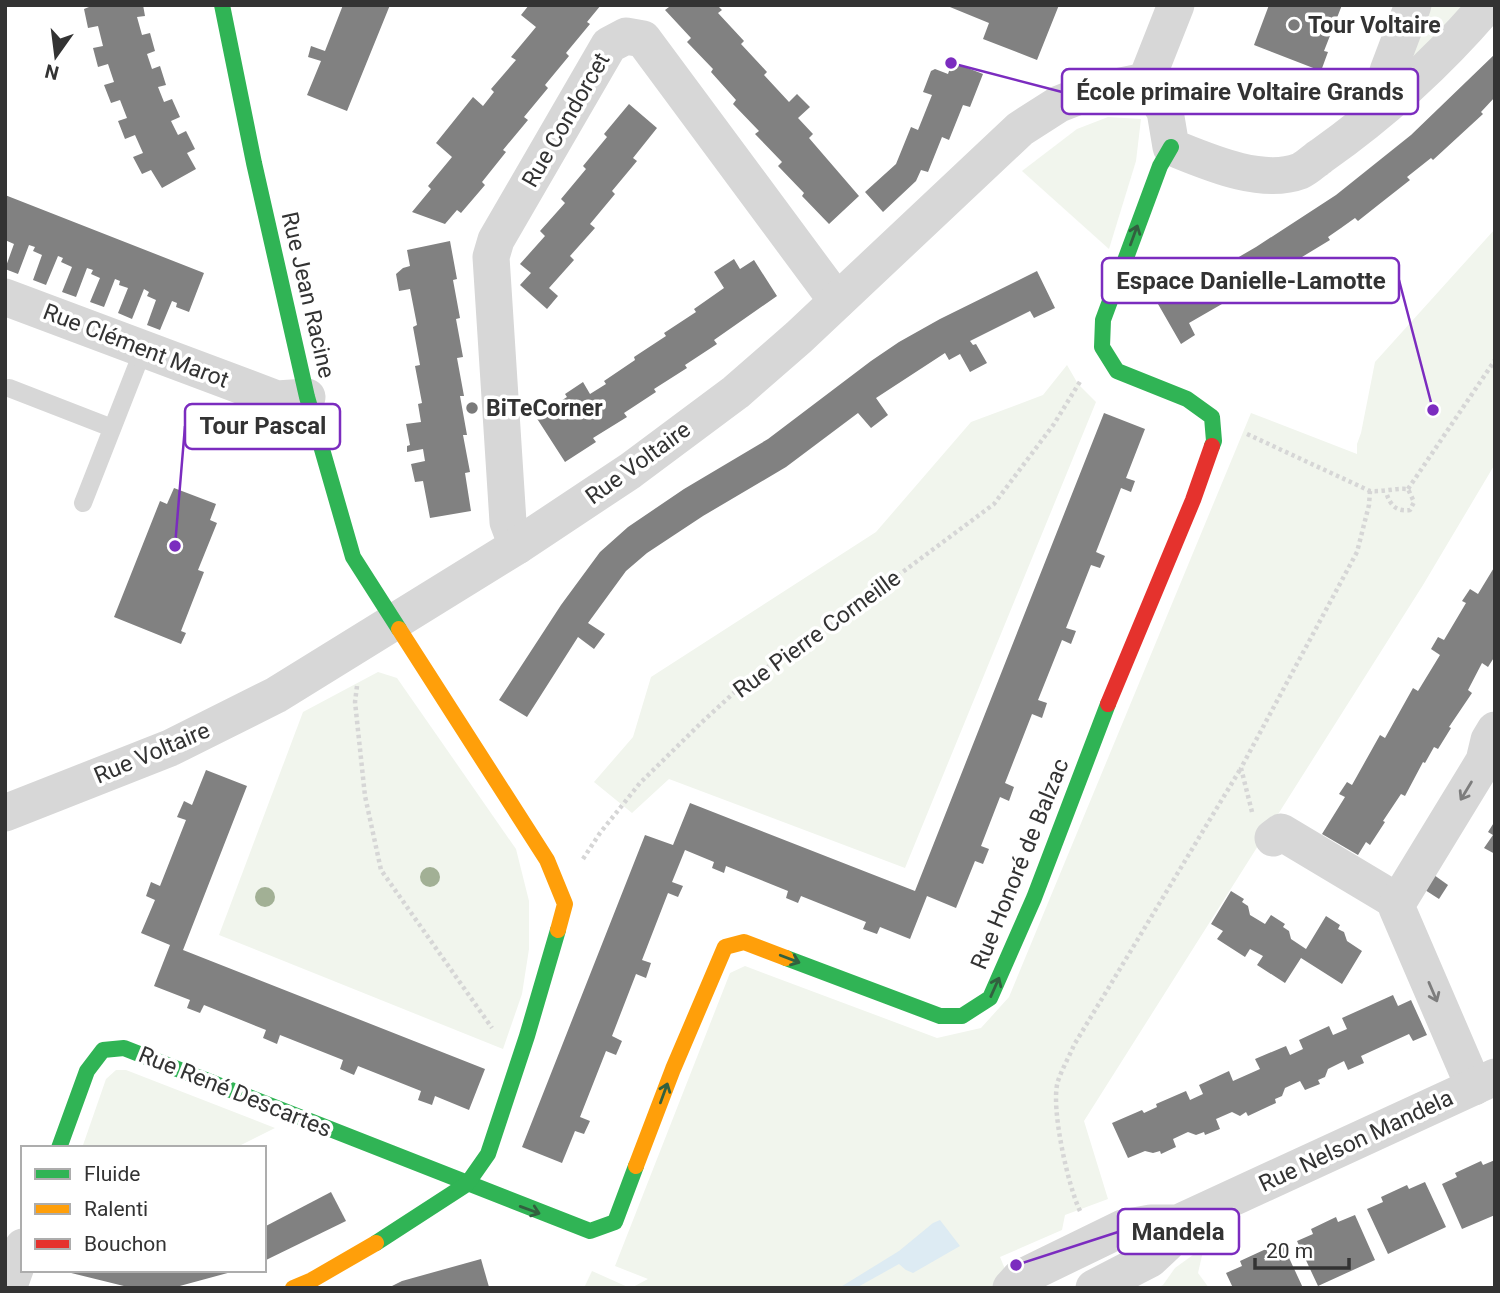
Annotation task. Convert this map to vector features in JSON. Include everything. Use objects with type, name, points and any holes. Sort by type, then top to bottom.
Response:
[{"type":"street","name":"Rue Jean Racine","points":[[222,5],[254,163],[307,397],[353,558],[470,736],[547,860],[565,904]]},
{"type":"street","points":[[1176,5],[1146,80],[1164,111],[1171,147],[1160,166],[1103,320],[1102,347],[1117,371],[1187,399],[1212,417]]},
{"type":"street","points":[[1399,92],[1388,71],[1413,5]]},
{"type":"street","points":[[1171,147],[1226,169],[1275,175],[1301,171],[1350,137],[1454,44],[1487,5]]},
{"type":"street","name":"Rue Condorcet","points":[[517,546],[508,522],[491,257],[496,240],[609,45],[626,36],[643,39],[837,301]]},
{"type":"street","name":"Rue Voltaire","points":[[5,813],[170,748],[276,695],[517,546],[630,471],[736,392],[1020,129],[1059,104],[1087,93],[1146,80]]},
{"type":"street","name":"Rue Clément Marot","points":[[5,297],[277,399],[307,397]]},
{"type":"street","name":"Rue Honoré de Balzac","points":[[467,1185],[590,1231],[615,1222],[673,1069],[725,947],[744,942],[940,1016],[962,1016],[990,998],[1034,898],[1095,735],[1193,500],[1214,441],[1212,417]]},
{"type":"street","points":[[1476,1073],[1399,917],[1398,902],[1484,761],[1489,740],[1495,730]]},
{"type":"street","points":[[1273,838],[1281,832],[1398,902]]},
{"type":"street","points":[[293,1288],[312,1280],[405,1226],[467,1185],[488,1154],[520,1059],[565,904]]},
{"type":"street","name":"Rue René Descartes","points":[[60,1146],[87,1071],[103,1050],[124,1048],[467,1185]]},
{"type":"street","name":"Rue Nelson Mandela","points":[[1011,1288],[1020,1278],[1123,1228],[1151,1223],[1178,1223],[1476,1073]]},
{"type":"street","points":[[1094,1288],[1150,1259],[1167,1243],[1178,1223]]},
{"type":"street","points":[[12,1283],[21,1254]]},
{"type":"lane","points":[[83,503],[142,350]]},
{"type":"lane","points":[[9,388],[112,428]]},
{"type":"path","name":"Rue Pierre Corneille","points":[[565,904],[582,861],[600,833],[640,783],[701,723],[750,678],[814,638],[994,504],[1054,424],[1102,347]]},
{"type":"path","points":[[1408,489],[1494,361]]},
{"type":"path","points":[[1212,417],[1230,428],[1253,436],[1370,491],[1408,489]]},
{"type":"path","points":[[1386,492],[1390,504],[1401,511],[1410,510],[1414,502],[1408,489]]},
{"type":"path","points":[[1084,1219],[1064,1158],[1056,1099],[1057,1082],[1074,1045],[1241,768],[1357,552],[1370,491]]},
{"type":"path","points":[[354,648],[360,667],[355,702],[365,796],[381,870],[500,1042],[520,1059]]},
{"type":"path","points":[[1241,768],[1248,803],[1259,831],[1273,838]]},
{"type":"shaded area","points":[[1428,5],[1469,5],[1413,67],[1402,65]]},
{"type":"shaded area","points":[[1108,117],[1141,119],[1136,161],[1109,249],[1022,171],[1077,129]]},
{"type":"shaded area","points":[[1495,229],[1495,464],[1423,585],[1084,1121],[1108,1199],[1065,1215],[1062,1230],[1000,1257],[1005,1269],[994,1288],[631,1288],[648,1279],[615,1266],[730,973],[745,966],[937,1038],[981,1028],[1009,997],[1251,413],[1357,454],[1375,362]]},
{"type":"shaded area","points":[[1067,365],[1078,384],[1096,402],[905,868],[669,779],[632,813],[594,782],[633,737],[651,677],[876,532],[971,422],[1043,395]]},
{"type":"shaded area","points":[[378,672],[397,678],[516,849],[529,901],[529,949],[522,994],[503,1049],[219,935],[303,712]]},
{"type":"shaded area","points":[[116,1070],[126,1070],[275,1128],[239,1146],[83,1146],[106,1079]]},
{"type":"shaded area","points":[[940,1220],[960,1246],[913,1273],[899,1264],[856,1288],[839,1288],[899,1251]]},
{"type":"shaded area","points":[[1204,1247],[1198,1273],[1209,1288],[1157,1288],[1163,1285],[1175,1268]]},
{"type":"shaded area","points":[[592,1271],[630,1288],[584,1288]]},
{"type":"building","points":[[94,5],[143,5],[145,16],[137,17],[142,35],[150,33],[155,51],[147,54],[152,69],[160,66],[166,85],[158,87],[164,102],[172,99],[180,117],[171,121],[178,135],[186,131],[195,149],[187,153],[196,169],[162,188],[151,170],[142,174],[133,157],[143,153],[135,135],[125,139],[118,121],[127,118],[120,100],[111,103],[104,85],[114,82],[108,64],[98,67],[93,48],[103,46],[98,26],[88,28],[84,9]]},
{"type":"building","points":[[343,5],[390,5],[347,111],[307,95],[321,61],[308,57],[311,46],[325,51]]},
{"type":"building","points":[[529,5],[601,5],[587,22],[590,24],[566,53],[569,56],[545,85],[548,88],[524,117],[528,120],[503,150],[506,152],[482,182],[485,185],[461,213],[457,210],[445,224],[412,212],[431,189],[428,186],[452,157],[436,143],[473,97],[483,106],[494,92],[491,89],[516,60],[511,57],[536,27],[521,15]]},
{"type":"building","points":[[667,5],[717,5],[722,10],[718,13],[744,41],[741,44],[767,72],[764,75],[789,102],[797,94],[810,107],[798,118],[813,134],[809,138],[859,196],[829,224],[778,166],[782,162],[755,134],[759,131],[733,104],[736,100],[711,72],[713,69],[687,42],[691,38],[665,10],[669,7]]},
{"type":"building","points":[[945,5],[1059,5],[1037,60],[983,39],[989,23]]},
{"type":"building","name":"Tour Voltaire","points":[[1269,5],[1342,5],[1324,51],[1328,52],[1321,71],[1254,45]]},
{"type":"building","points":[[1495,54],[1495,97],[1481,112],[1483,114],[1433,160],[1431,158],[1407,177],[1410,180],[1358,221],[1355,218],[1328,237],[1330,240],[1302,257],[1313,274],[1284,293],[1282,290],[1259,303],[1248,286],[1248,289],[1189,323],[1195,335],[1181,344],[1158,304],[1256,247],[1336,195],[1411,135]]},
{"type":"building","points":[[952,62],[983,74],[970,107],[963,105],[949,140],[942,137],[928,172],[921,170],[916,181],[883,212],[865,192],[896,164],[911,127],[918,130],[932,95],[923,92],[931,71],[935,69],[948,74]]},
{"type":"building","points":[[629,104],[657,128],[633,158],[637,161],[612,191],[615,194],[590,224],[595,228],[570,256],[574,260],[549,288],[558,296],[547,309],[520,285],[531,273],[520,264],[545,236],[540,231],[565,203],[561,199],[586,169],[583,166],[607,137],[604,134]]},
{"type":"building","points":[[5,195],[204,273],[189,312],[176,307],[177,303],[172,301],[160,330],[147,325],[156,300],[147,296],[149,292],[144,289],[132,319],[118,313],[128,288],[119,285],[120,281],[115,279],[104,307],[90,302],[100,278],[91,274],[93,270],[87,268],[76,297],[62,292],[72,267],[61,262],[63,258],[58,256],[46,285],[33,280],[42,255],[33,251],[35,247],[29,245],[18,274],[5,269],[14,244],[5,240]]},
{"type":"building","points":[[450,241],[457,279],[453,280],[460,318],[456,319],[463,357],[457,358],[464,396],[460,396],[467,435],[463,435],[470,472],[465,473],[471,511],[430,518],[423,481],[415,482],[411,464],[425,461],[423,449],[407,452],[407,446],[410,445],[406,424],[421,422],[418,404],[422,403],[415,366],[420,365],[413,327],[417,325],[410,289],[399,291],[396,274],[410,266],[407,250]]},
{"type":"building","points":[[734,259],[740,269],[754,260],[777,296],[714,340],[717,344],[654,389],[656,392],[624,413],[627,417],[593,438],[596,442],[565,462],[536,417],[567,397],[565,394],[583,382],[590,394],[606,384],[604,381],[666,336],[664,333],[696,312],[694,309],[724,288],[714,272]]},
{"type":"building","points":[[1037,271],[1055,308],[1034,318],[1030,311],[970,341],[973,345],[976,344],[987,363],[970,372],[960,354],[949,360],[945,353],[876,398],[888,415],[871,428],[858,413],[786,467],[647,553],[626,571],[588,623],[605,634],[594,649],[578,637],[527,717],[499,700],[561,605],[600,552],[628,527],[684,489],[768,439],[899,342]]},
{"type":"building","points":[[1104,413],[1145,429],[1126,478],[1135,481],[1131,492],[1121,488],[1096,552],[1105,556],[1100,568],[1091,565],[1066,628],[1076,631],[1071,644],[1062,640],[1038,700],[1047,703],[1042,718],[1032,714],[1005,783],[1014,787],[1009,801],[1000,797],[981,846],[989,849],[983,864],[975,861],[956,908],[927,896],[910,939],[880,927],[877,934],[863,929],[866,922],[801,896],[798,903],[786,898],[788,891],[726,866],[724,873],[712,868],[714,862],[685,850],[672,882],[683,886],[678,897],[668,893],[642,960],[651,963],[646,978],[636,974],[612,1036],[622,1041],[616,1055],[606,1051],[580,1117],[590,1121],[584,1134],[575,1131],[562,1163],[522,1147],[645,835],[673,845],[690,803],[915,891]]},
{"type":"building","points":[[174,488],[216,504],[210,520],[217,523],[198,570],[204,572],[181,631],[186,633],[181,644],[114,617],[160,501],[167,504]]},
{"type":"building","points":[[1495,566],[1495,656],[1488,667],[1482,663],[1468,690],[1472,693],[1438,749],[1434,747],[1405,796],[1401,794],[1370,845],[1366,842],[1358,855],[1322,834],[1345,797],[1339,794],[1347,782],[1352,785],[1380,735],[1385,738],[1413,688],[1418,691],[1440,655],[1431,649],[1438,637],[1444,640],[1466,603],[1462,601],[1470,589],[1478,594]]},
{"type":"building","points":[[206,770],[247,786],[183,950],[485,1069],[469,1110],[435,1096],[432,1105],[418,1100],[421,1091],[358,1066],[354,1075],[340,1069],[343,1060],[280,1035],[277,1044],[263,1038],[266,1030],[204,1005],[200,1013],[187,1008],[190,1000],[154,986],[170,945],[141,933],[155,900],[146,896],[151,882],[160,886],[186,820],[177,817],[184,801],[192,805]]},
{"type":"building","points":[[1495,821],[1495,854],[1484,848],[1493,835],[1488,832]]},
{"type":"building","points":[[1434,875],[1448,885],[1439,899],[1425,890]]},
{"type":"building","points":[[1231,891],[1244,899],[1242,902],[1248,906],[1250,915],[1265,924],[1271,915],[1285,924],[1283,927],[1289,931],[1291,939],[1306,949],[1326,916],[1340,925],[1338,929],[1344,932],[1347,941],[1362,951],[1342,984],[1301,958],[1285,983],[1257,965],[1263,956],[1250,949],[1245,957],[1217,939],[1223,931],[1211,924]]},
{"type":"building","points":[[1393,995],[1398,1006],[1411,1000],[1427,1035],[1413,1041],[1409,1034],[1361,1056],[1364,1063],[1348,1070],[1344,1061],[1328,1069],[1325,1077],[1318,1080],[1320,1084],[1305,1090],[1300,1081],[1285,1088],[1282,1096],[1275,1099],[1276,1103],[1248,1116],[1246,1112],[1240,1116],[1232,1112],[1216,1119],[1220,1129],[1205,1135],[1204,1132],[1196,1135],[1188,1132],[1173,1139],[1176,1147],[1161,1154],[1160,1151],[1145,1151],[1128,1158],[1112,1123],[1142,1110],[1144,1113],[1157,1107],[1156,1104],[1186,1091],[1190,1100],[1203,1094],[1199,1085],[1229,1071],[1233,1081],[1260,1069],[1255,1059],[1286,1046],[1290,1055],[1303,1049],[1299,1040],[1329,1026],[1333,1035],[1347,1029],[1342,1018]]},
{"type":"building","points":[[1495,1160],[1495,1215],[1462,1229],[1442,1184],[1457,1177],[1455,1173],[1481,1161],[1483,1165]]},
{"type":"building","points":[[1425,1182],[1446,1227],[1388,1254],[1367,1209],[1383,1202],[1381,1197],[1407,1185],[1409,1189]]},
{"type":"building","points":[[331,1192],[346,1221],[266,1260],[266,1226]]},
{"type":"building","points":[[1355,1215],[1375,1260],[1318,1286],[1297,1241],[1313,1234],[1311,1229],[1336,1217],[1338,1222]]},
{"type":"building","points":[[1284,1247],[1303,1288],[1233,1288],[1226,1273],[1242,1266],[1240,1261],[1266,1249],[1268,1254]]},
{"type":"building","points":[[481,1259],[489,1287],[388,1288],[402,1281]]},
{"type":"building","points":[[67,1272],[231,1272],[176,1287],[132,1288]]},
{"type":"traffic: fast","points":[[222,5],[254,163],[307,397],[353,557],[399,629]]},
{"type":"traffic: fast","points":[[1171,147],[1160,166],[1103,320],[1102,347],[1117,371],[1187,399],[1212,417],[1212,446]]},
{"type":"traffic: fast","points":[[786,958],[940,1016],[962,1016],[990,998],[1034,898],[1108,704]]},
{"type":"traffic: fast","points":[[376,1243],[467,1184],[488,1154],[558,930]]},
{"type":"traffic: fast","points":[[60,1146],[87,1071],[103,1050],[124,1048],[590,1231],[615,1222],[636,1166]]},
{"type":"traffic: slow","points":[[399,629],[547,860],[565,904],[558,930]]},
{"type":"traffic: slow","points":[[636,1166],[673,1069],[725,947],[744,942],[786,958]]},
{"type":"traffic: slow","points":[[293,1288],[376,1243]]},
{"type":"traffic: jam","points":[[1108,704],[1193,500],[1212,446]]},
{"type":"place","name":"Tour Voltaire","points":[[1294,25]]},
{"type":"place","name":"École primaire Voltaire Grands","points":[[951,63]]},
{"type":"place","name":"BiTeCorner","points":[[472,408]]},
{"type":"place","name":"Espace Danielle-Lamotte","points":[[1433,410]]},
{"type":"place","name":"Tour Pascal","points":[[175,546]]},
{"type":"place","name":"Mandela","points":[[1016,1265]]}]
